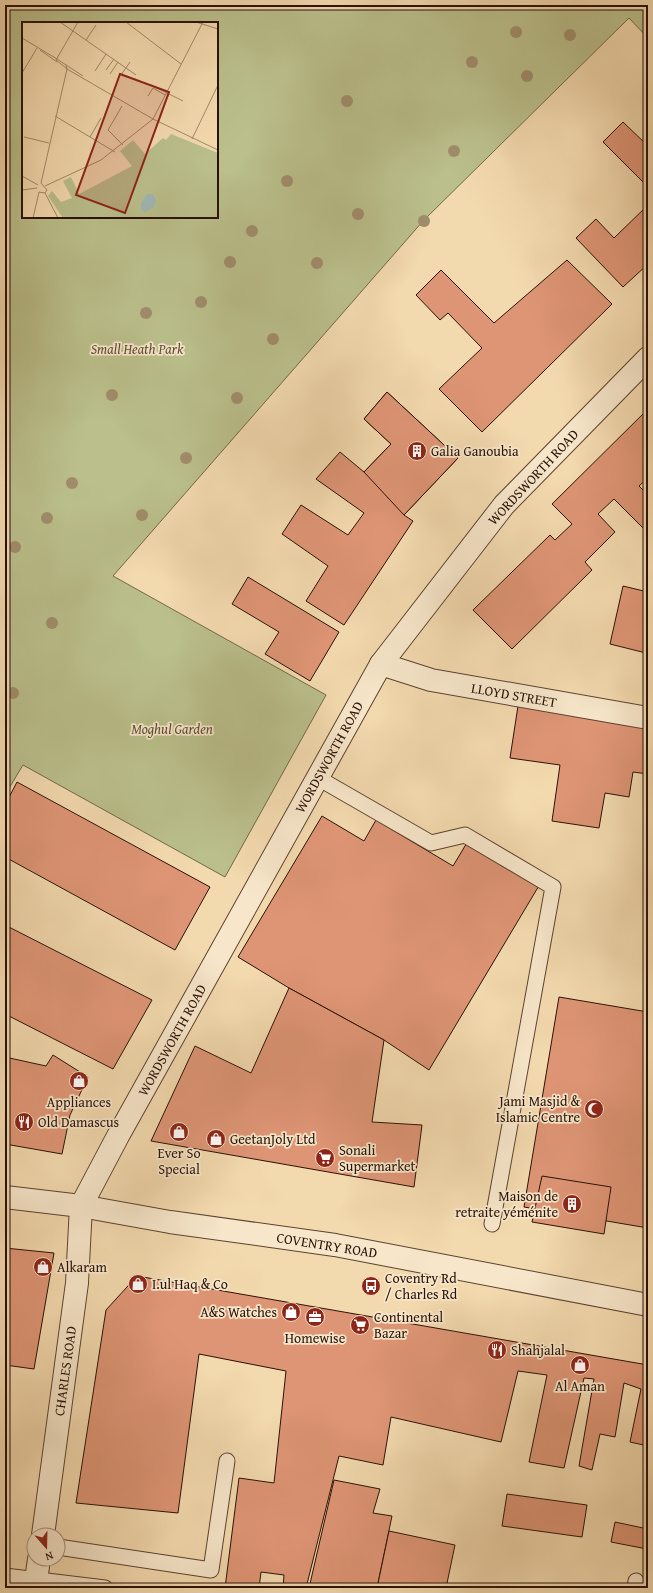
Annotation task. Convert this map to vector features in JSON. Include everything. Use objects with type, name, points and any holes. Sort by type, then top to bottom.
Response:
[{"type":"street","name":"WORDSWORTH ROAD","points":[[81,1206],[118,1136],[381,664],[504,505],[648,358]]},
{"type":"street","name":"LLOYD STREET","points":[[381,664],[431,680],[648,718]]},
{"type":"street","name":"COVENTRY ROAD","points":[[5,1197],[81,1206],[170,1222],[334,1245],[648,1305]]},
{"type":"street","name":"CHARLES ROAD","points":[[44,1527],[77,1283],[81,1206]]},
{"type":"street","points":[[36,1584],[38,1567]]},
{"type":"lane","points":[[318,778],[431,842],[465,835],[553,887],[492,1224]]},
{"type":"lane","points":[[66,1548],[211,1570],[227,1461]]},
{"type":"lane","points":[[5,1576],[36,1584],[105,1588]]},
{"type":"green space","name":"Small Heath Park","points":[[5,5],[648,5],[648,38],[629,18],[423,221],[113,576],[326,695],[225,877],[23,765],[5,795]]},
{"type":"building","points":[[623,122],[648,146],[648,187],[603,142]]},
{"type":"building","points":[[648,205],[648,264],[623,287],[576,238],[596,219],[614,238]]},
{"type":"building","points":[[567,260],[612,304],[482,432],[439,389],[482,348],[448,313],[440,320],[416,295],[441,270],[494,323]]},
{"type":"building","points":[[387,392],[458,458],[404,515],[413,521],[344,625],[306,601],[328,566],[282,534],[301,505],[348,535],[364,513],[316,479],[340,452],[364,472],[391,444],[364,419]]},
{"type":"building","name":"Galia Ganoubia","points":[[387,392],[458,458],[404,515],[364,472],[391,444],[364,419]]},
{"type":"building","points":[[648,409],[648,478],[639,486],[648,495],[648,533],[614,499],[598,514],[615,532],[585,562],[592,570],[512,649],[473,610],[550,535],[555,540],[572,524],[552,504]]},
{"type":"building","points":[[248,577],[339,632],[310,681],[265,654],[279,632],[232,604]]},
{"type":"building","points":[[623,586],[648,592],[648,644],[646,653],[610,644]]},
{"type":"building","points":[[518,706],[648,726],[648,774],[633,772],[629,797],[605,793],[599,828],[552,821],[560,765],[510,758]]},
{"type":"building","points":[[17,782],[210,887],[175,950],[5,857],[5,805]]},
{"type":"building","points":[[322,816],[364,841],[376,820],[453,866],[468,841],[540,884],[429,1070],[384,1040],[289,988],[238,957]]},
{"type":"building","points":[[5,925],[152,1000],[113,1069],[5,1014]]},
{"type":"building","points":[[289,988],[384,1040],[372,1122],[422,1125],[414,1187],[151,1141],[195,1046],[251,1073]]},
{"type":"building","name":"Jami Masjid & Islamic Centre","points":[[559,997],[648,1012],[648,1228],[524,1207]]},
{"type":"building","points":[[53,1055],[88,1077],[70,1115],[62,1154],[5,1144],[5,1057],[46,1066]]},
{"type":"building","name":"Maison de retraite yéménite","points":[[542,1176],[611,1187],[604,1234],[532,1222]]},
{"type":"building","points":[[5,1248],[54,1253],[34,1369],[5,1365]]},
{"type":"building","points":[[137,1276],[648,1365],[648,1446],[630,1442],[641,1389],[624,1383],[615,1437],[600,1434],[592,1470],[579,1466],[594,1379],[584,1378],[564,1468],[529,1462],[547,1375],[518,1371],[501,1442],[391,1417],[383,1465],[339,1456],[306,1588],[283,1588],[284,1575],[261,1572],[259,1588],[225,1588],[239,1478],[274,1483],[286,1371],[199,1354],[178,1513],[76,1503],[106,1310]]},
{"type":"building","points":[[334,1480],[380,1489],[373,1513],[392,1516],[377,1588],[309,1588]]},
{"type":"building","points":[[507,1494],[587,1505],[582,1537],[502,1526]]},
{"type":"building","points":[[615,1522],[648,1529],[647,1549],[611,1542]]},
{"type":"building","points":[[389,1531],[455,1545],[446,1588],[377,1588]]},
{"type":"place","name":"Galia Ganoubia","points":[[417,451]]},
{"type":"place","name":"Appliances","points":[[79,1081]]},
{"type":"place","name":"Jami Masjid & Islamic Centre","points":[[594,1109]]},
{"type":"place","name":"Old Damascus","points":[[24,1122]]},
{"type":"place","name":"Ever So Special","points":[[179,1132]]},
{"type":"place","name":"GeetanJoly Ltd","points":[[216,1139]]},
{"type":"place","name":"Sonali Supermarket","points":[[325,1158]]},
{"type":"place","name":"Maison de retraite yéménite","points":[[572,1204]]},
{"type":"place","name":"Alkaram","points":[[43,1267]]},
{"type":"place","name":"I.ul Haq & Co","points":[[138,1284]]},
{"type":"place","name":"Coventry Rd / Charles Rd","points":[[371,1286]]},
{"type":"place","name":"A&S Watches","points":[[291,1312]]},
{"type":"place","name":"Homewise","points":[[315,1317]]},
{"type":"place","name":"Continental Bazar","points":[[360,1325]]},
{"type":"place","name":"Shahjalal","points":[[497,1350]]},
{"type":"place","name":"Al Aman","points":[[580,1365]]},
{"type":"park label","name":"Moghul Garden","points":[[172,729]]}]
